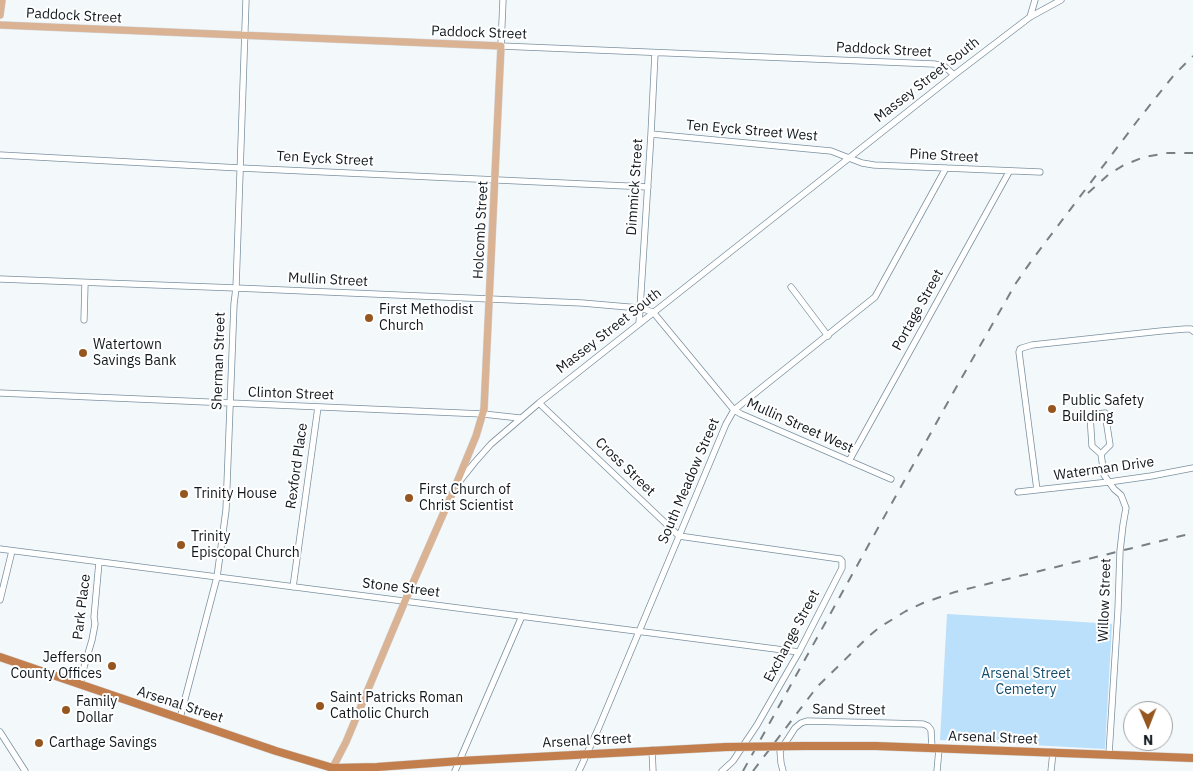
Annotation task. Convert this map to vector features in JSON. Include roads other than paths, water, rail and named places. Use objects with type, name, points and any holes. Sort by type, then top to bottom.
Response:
[{"type":"highway","name":"Arsenal Street","points":[[0,658],[332,769],[652,750],[803,746],[876,746],[1193,758]]},
{"type":"main road","points":[[0,14],[2,0]]},
{"type":"main road","name":"Paddock Street","points":[[0,25],[501,46]]},
{"type":"main road","name":"Holcomb Street","points":[[455,487],[476,436],[484,409],[501,46]]},
{"type":"main road","name":"Massey Street South","points":[[332,769],[346,742],[455,487]]},
{"type":"street","name":"Sherman Street","points":[[180,718],[217,578],[226,510],[246,0]]},
{"type":"street","name":"Holcomb Street","points":[[501,46],[503,0]]},
{"type":"street","points":[[1030,17],[1035,0]]},
{"type":"street","name":"Massey Street South","points":[[455,487],[474,462],[520,418],[954,75],[1030,17],[1061,0]]},
{"type":"street","name":"Paddock Street","points":[[501,46],[934,64],[944,66],[954,75]]},
{"type":"street","name":"Dimmick Street","points":[[639,324],[652,134],[655,53]]},
{"type":"street","name":"Ten Eyck Street West","points":[[652,134],[831,151],[848,158]]},
{"type":"street","name":"Ten Eyck Street","points":[[0,155],[648,187]]},
{"type":"street","name":"Pine Street","points":[[848,158],[874,165],[1040,172]]},
{"type":"street","name":"South Meadow Street","points":[[579,771],[726,424],[734,410],[875,297],[946,168]]},
{"type":"street","name":"Portage Street","points":[[849,461],[1009,172]]},
{"type":"street","name":"Mullin Street","points":[[0,280],[490,299],[640,308],[653,312]]},
{"type":"street","points":[[84,320],[85,283]]},
{"type":"street","points":[[791,286],[828,336]]},
{"type":"street","name":"Mullin Street West","points":[[653,312],[734,410],[891,478]]},
{"type":"street","points":[[1037,490],[1020,349],[1032,345],[1170,330],[1186,329],[1193,331]]},
{"type":"street","name":"Clinton Street","points":[[0,393],[483,414],[520,418]]},
{"type":"street","name":"Cross Street","points":[[539,403],[679,536]]},
{"type":"street","name":"Rexford Place","points":[[293,587],[318,407]]},
{"type":"street","name":"Willow Street","points":[[1101,454],[1110,445],[1105,413],[1090,415],[1092,446],[1101,454],[1104,475],[1121,495],[1126,508],[1122,525],[1120,550],[1109,754]]},
{"type":"street","name":"Waterman Drive","points":[[1018,492],[1109,482],[1193,468]]},
{"type":"street","name":"Exchange Street","points":[[679,536],[840,559],[842,562],[842,568],[799,652],[745,743],[722,771]]},
{"type":"street","name":"Stone Street","points":[[0,549],[799,652]]},
{"type":"street","points":[[0,600],[12,551]]},
{"type":"street","name":"Park Place","points":[[80,685],[95,624],[94,616],[99,562]]},
{"type":"street","points":[[455,771],[522,616]]},
{"type":"street","name":"Sand Street","points":[[783,771],[780,764],[780,750],[795,728],[807,721],[923,724],[931,730],[937,771]]},
{"type":"street","points":[[0,732],[25,771]]},
{"type":"street","points":[[652,750],[652,771]]},
{"type":"street","points":[[1051,771],[1053,752]]},
{"type":"railway","points":[[743,771],[1016,283],[1138,120],[1174,75],[1193,56]]},
{"type":"railway","points":[[1088,193],[1109,174],[1124,165],[1144,157],[1167,153],[1193,153]]},
{"type":"railway","points":[[753,771],[817,687],[869,636],[906,611],[955,592],[1193,533]]},
{"type":"place","name":"First Methodist Church","points":[[369,318]]},
{"type":"place","name":"Watertown Savings Bank","points":[[83,353]]},
{"type":"place","name":"Public Safety Building","points":[[1052,409]]},
{"type":"place","name":"Trinity House","points":[[184,494]]},
{"type":"place","name":"First Church of Christ Scientist","points":[[409,498]]},
{"type":"place","name":"Trinity Episcopal Church","points":[[181,545]]},
{"type":"place","name":"Jefferson County Offices","points":[[112,666]]},
{"type":"place","name":"Saint Patricks Roman Catholic Church","points":[[320,706]]},
{"type":"place","name":"Family Dollar","points":[[66,710]]},
{"type":"place","name":"Carthage Savings","points":[[39,743]]},
{"type":"park label","name":"Arsenal Street Cemetery","points":[[1026,682]]}]
